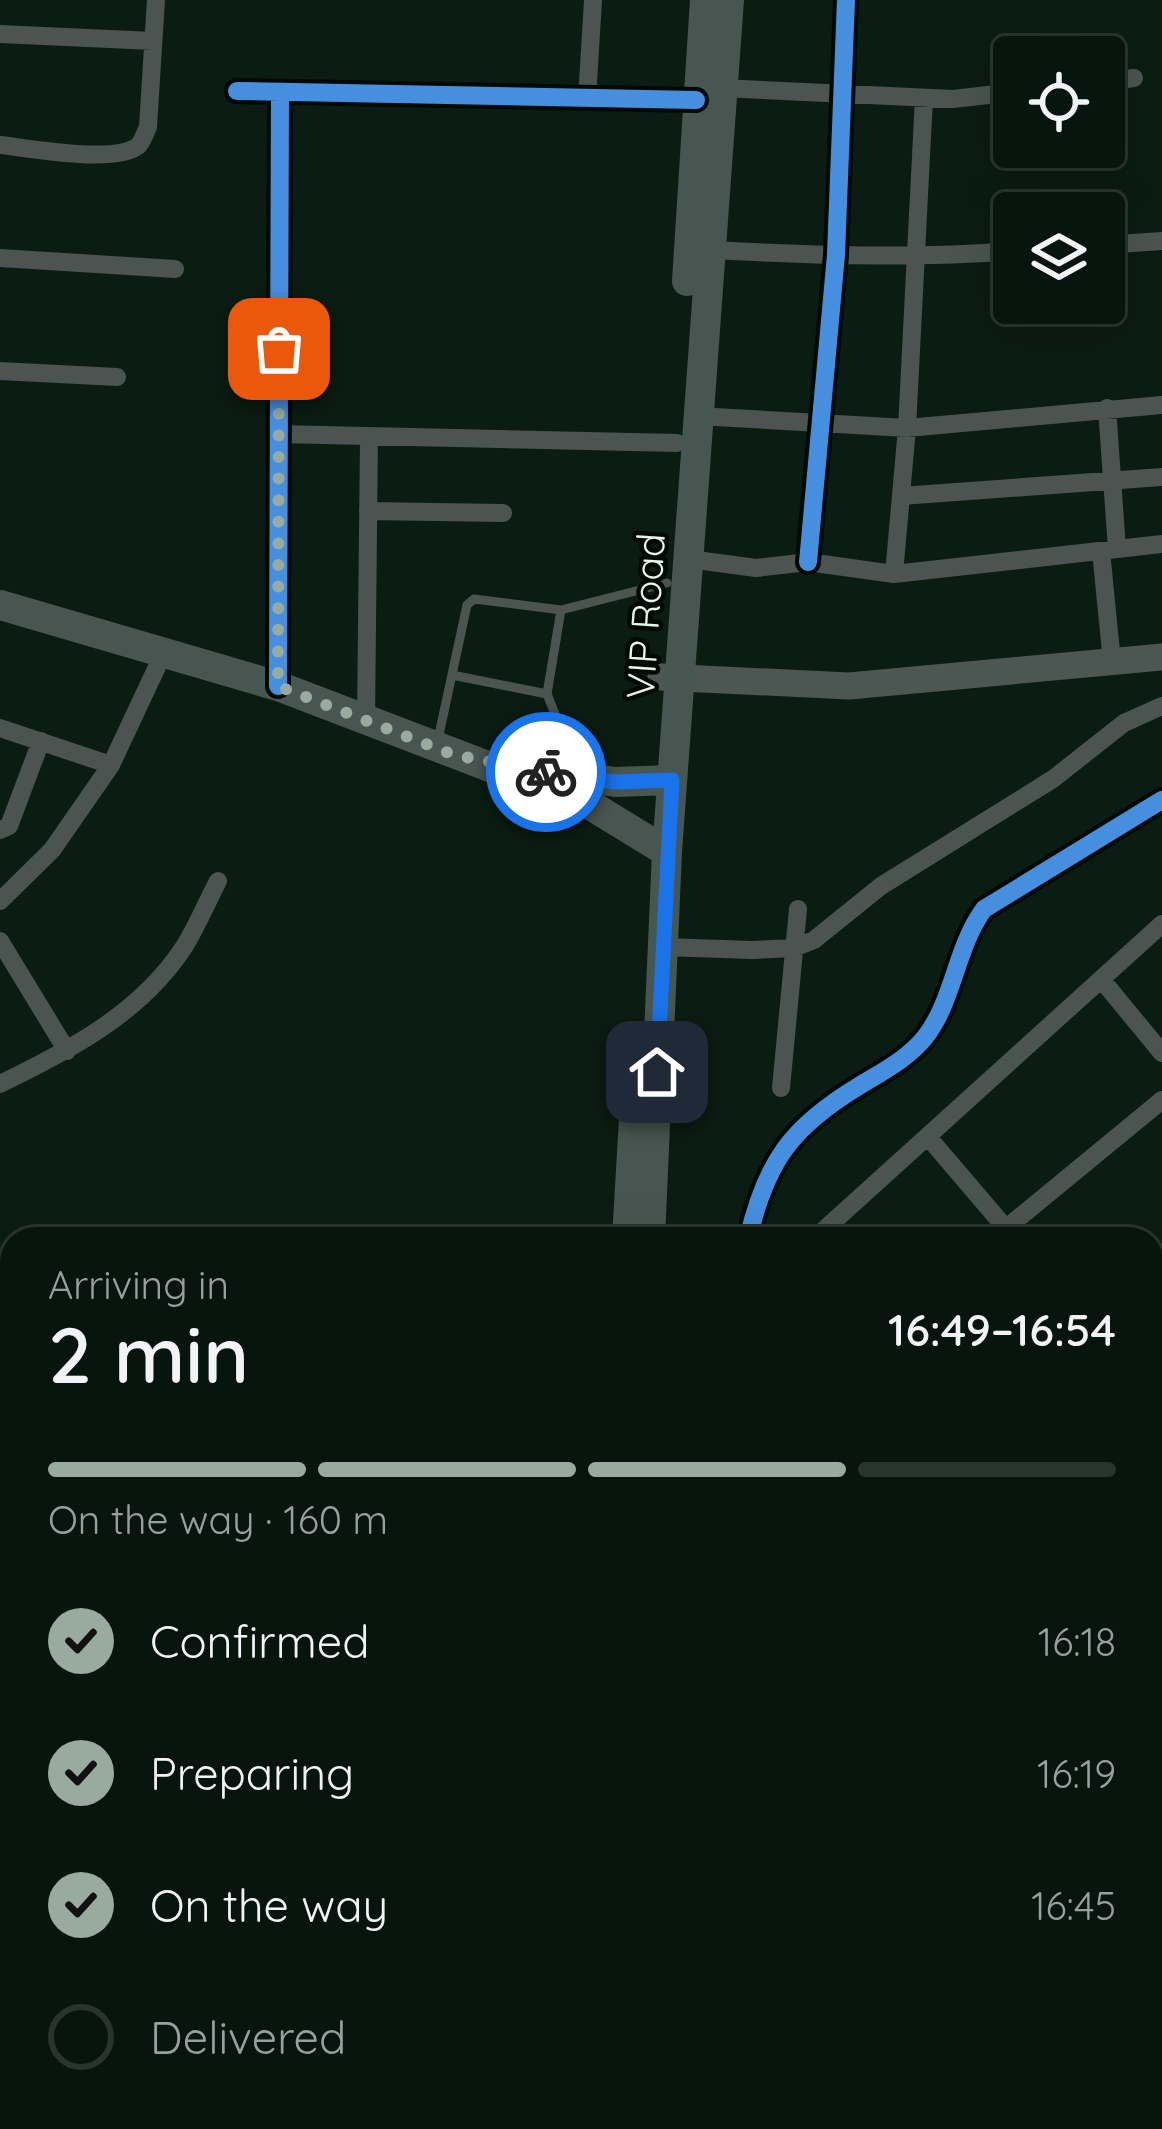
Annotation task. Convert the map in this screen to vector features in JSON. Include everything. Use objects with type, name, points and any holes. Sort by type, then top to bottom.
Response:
[{"type":"main road","name":"VIP Road","points":[[671,678],[667,583],[716,3]]},
{"type":"main road","name":"VIP Road","points":[[628,1227],[671,678],[689,559],[710,250],[709,94]]},
{"type":"main road","points":[[0,604],[278,686],[592,806],[659,848]]},
{"type":"main road","points":[[671,678],[849,686],[1162,657]]},
{"type":"main road","points":[[445,752],[580,778],[664,780]]},
{"type":"main road","name":"VIP Road","points":[[651,1227],[663,947],[659,848]]},
{"type":"street","points":[[0,145],[96,154],[125,152],[138,145],[148,127],[156,0]]},
{"type":"street","points":[[587,100],[593,0]]},
{"type":"street","points":[[808,562],[836,255],[846,0]]},
{"type":"street","points":[[0,34],[154,41]]},
{"type":"street","points":[[1125,79],[1134,78]]},
{"type":"street","points":[[237,92],[587,100],[709,94],[953,99],[993,94]]},
{"type":"street","points":[[278,686],[280,93]]},
{"type":"street","points":[[894,574],[907,428],[924,98]]},
{"type":"street","points":[[1125,244],[1162,241]]},
{"type":"street","points":[[710,250],[915,256],[993,252]]},
{"type":"street","points":[[0,257],[175,268]]},
{"type":"street","points":[[0,371],[117,377]]},
{"type":"street","points":[[697,416],[907,428],[1162,405]]},
{"type":"street","points":[[1107,409],[1112,662]]},
{"type":"street","points":[[279,434],[677,443]]},
{"type":"street","points":[[366,720],[369,437]]},
{"type":"street","points":[[901,496],[1162,477]]},
{"type":"street","points":[[368,511],[502,513]]},
{"type":"street","points":[[689,559],[756,568],[808,562],[894,574],[1162,544]]},
{"type":"street","points":[[0,901],[52,850],[111,765],[164,652]]},
{"type":"street","points":[[663,947],[794,948],[814,940],[881,886],[1053,778],[1124,723],[1162,706]]},
{"type":"street","points":[[0,728],[111,765]]},
{"type":"street","points":[[0,830],[9,826],[41,741]]},
{"type":"street","points":[[751,1227],[762,1187],[784,1148],[819,1110],[894,1065],[926,1035],[969,929],[984,909],[1162,800]]},
{"type":"street","points":[[0,1084],[67,1052],[124,1014],[183,949],[218,881]]},
{"type":"street","points":[[781,1088],[798,909]]},
{"type":"street","points":[[828,1227],[1162,923]]},
{"type":"street","points":[[0,941],[67,1052]]},
{"type":"street","points":[[1101,979],[1162,1053]]},
{"type":"street","points":[[1014,1227],[1162,1100]]},
{"type":"street","points":[[928,1138],[999,1227]]},
{"type":"lane","points":[[445,752],[452,675],[467,605],[474,598],[561,610],[667,583]]},
{"type":"lane","points":[[561,610],[548,694],[580,778]]},
{"type":"lane","points":[[452,675],[548,694]]},
{"type":"cycle path","points":[[808,562],[836,255],[846,0]]},
{"type":"cycle path","points":[[237,91],[696,100]]},
{"type":"cycle path","points":[[278,686],[280,93]]},
{"type":"cycle path","points":[[751,1227],[773,1168],[799,1132],[835,1101],[903,1058],[926,1036],[984,909],[1162,800]]},
{"type":"way so far","points":[[279,349],[278,686],[454,755],[546,772]]},
{"type":"route","points":[[546,772],[615,782],[672,780],[657,1072]]}]
